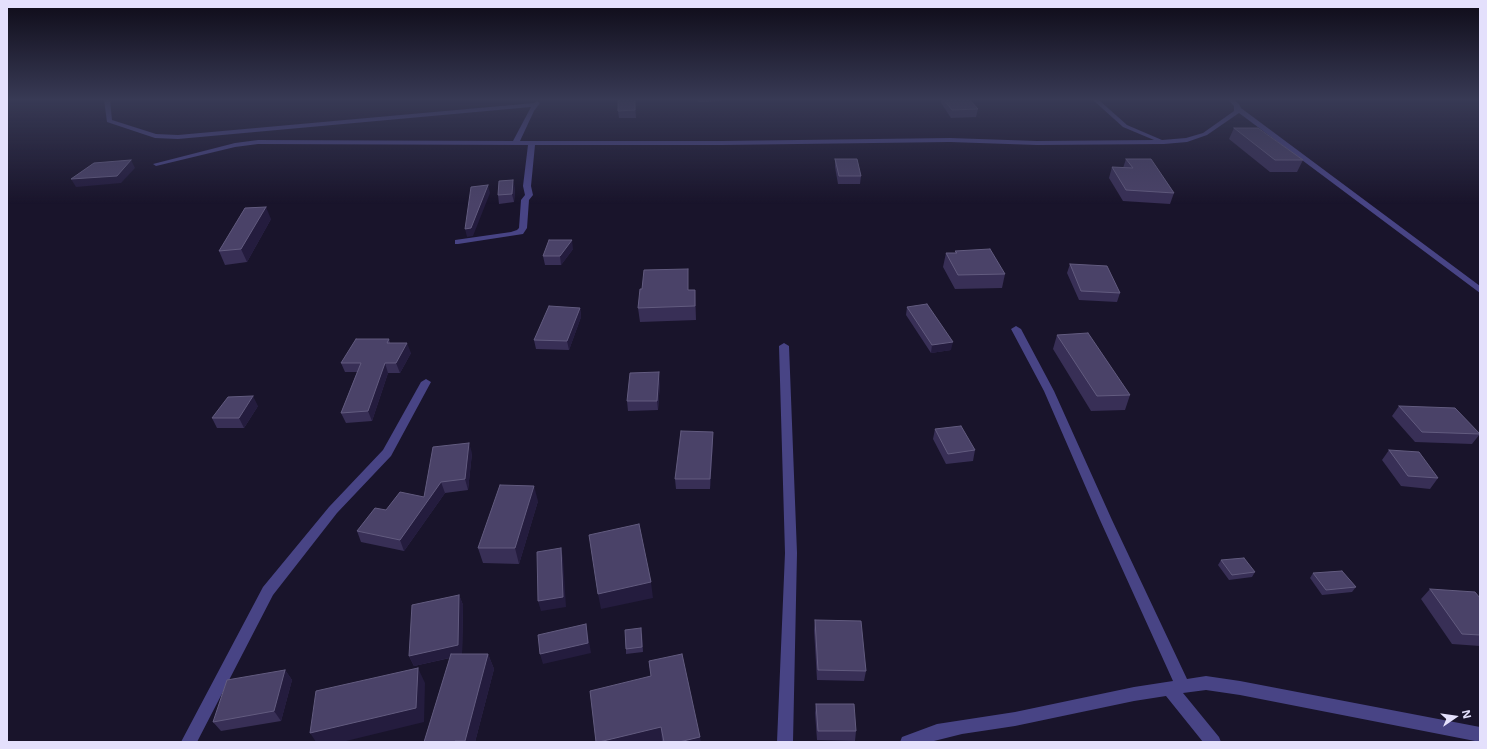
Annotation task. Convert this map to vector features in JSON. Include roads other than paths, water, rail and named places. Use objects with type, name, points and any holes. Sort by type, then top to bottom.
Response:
[{"type":"street","points":[[153,135],[178,137],[199,135]]},
{"type":"street","points":[[516,142],[519,135]]},
{"type":"street","points":[[1147,135],[1164,142]]},
{"type":"street","points":[[156,164],[235,145],[258,142],[722,143],[950,140],[1045,143],[1164,142],[1187,140],[1200,135]]},
{"type":"street","points":[[1273,135],[1480,290]]},
{"type":"street","points":[[458,242],[511,234],[520,232],[523,228],[525,200],[529,195],[527,186],[532,142]]},
{"type":"street","points":[[1016,329],[1049,391],[1106,520],[1176,687],[1213,742]]},
{"type":"street","points":[[784,346],[791,553],[785,742]]},
{"type":"street","points":[[189,742],[268,591],[333,510],[387,453],[426,382]]},
{"type":"street","points":[[908,742],[937,732],[1015,719],[1176,687],[1206,683],[1240,688],[1480,734]]}]
